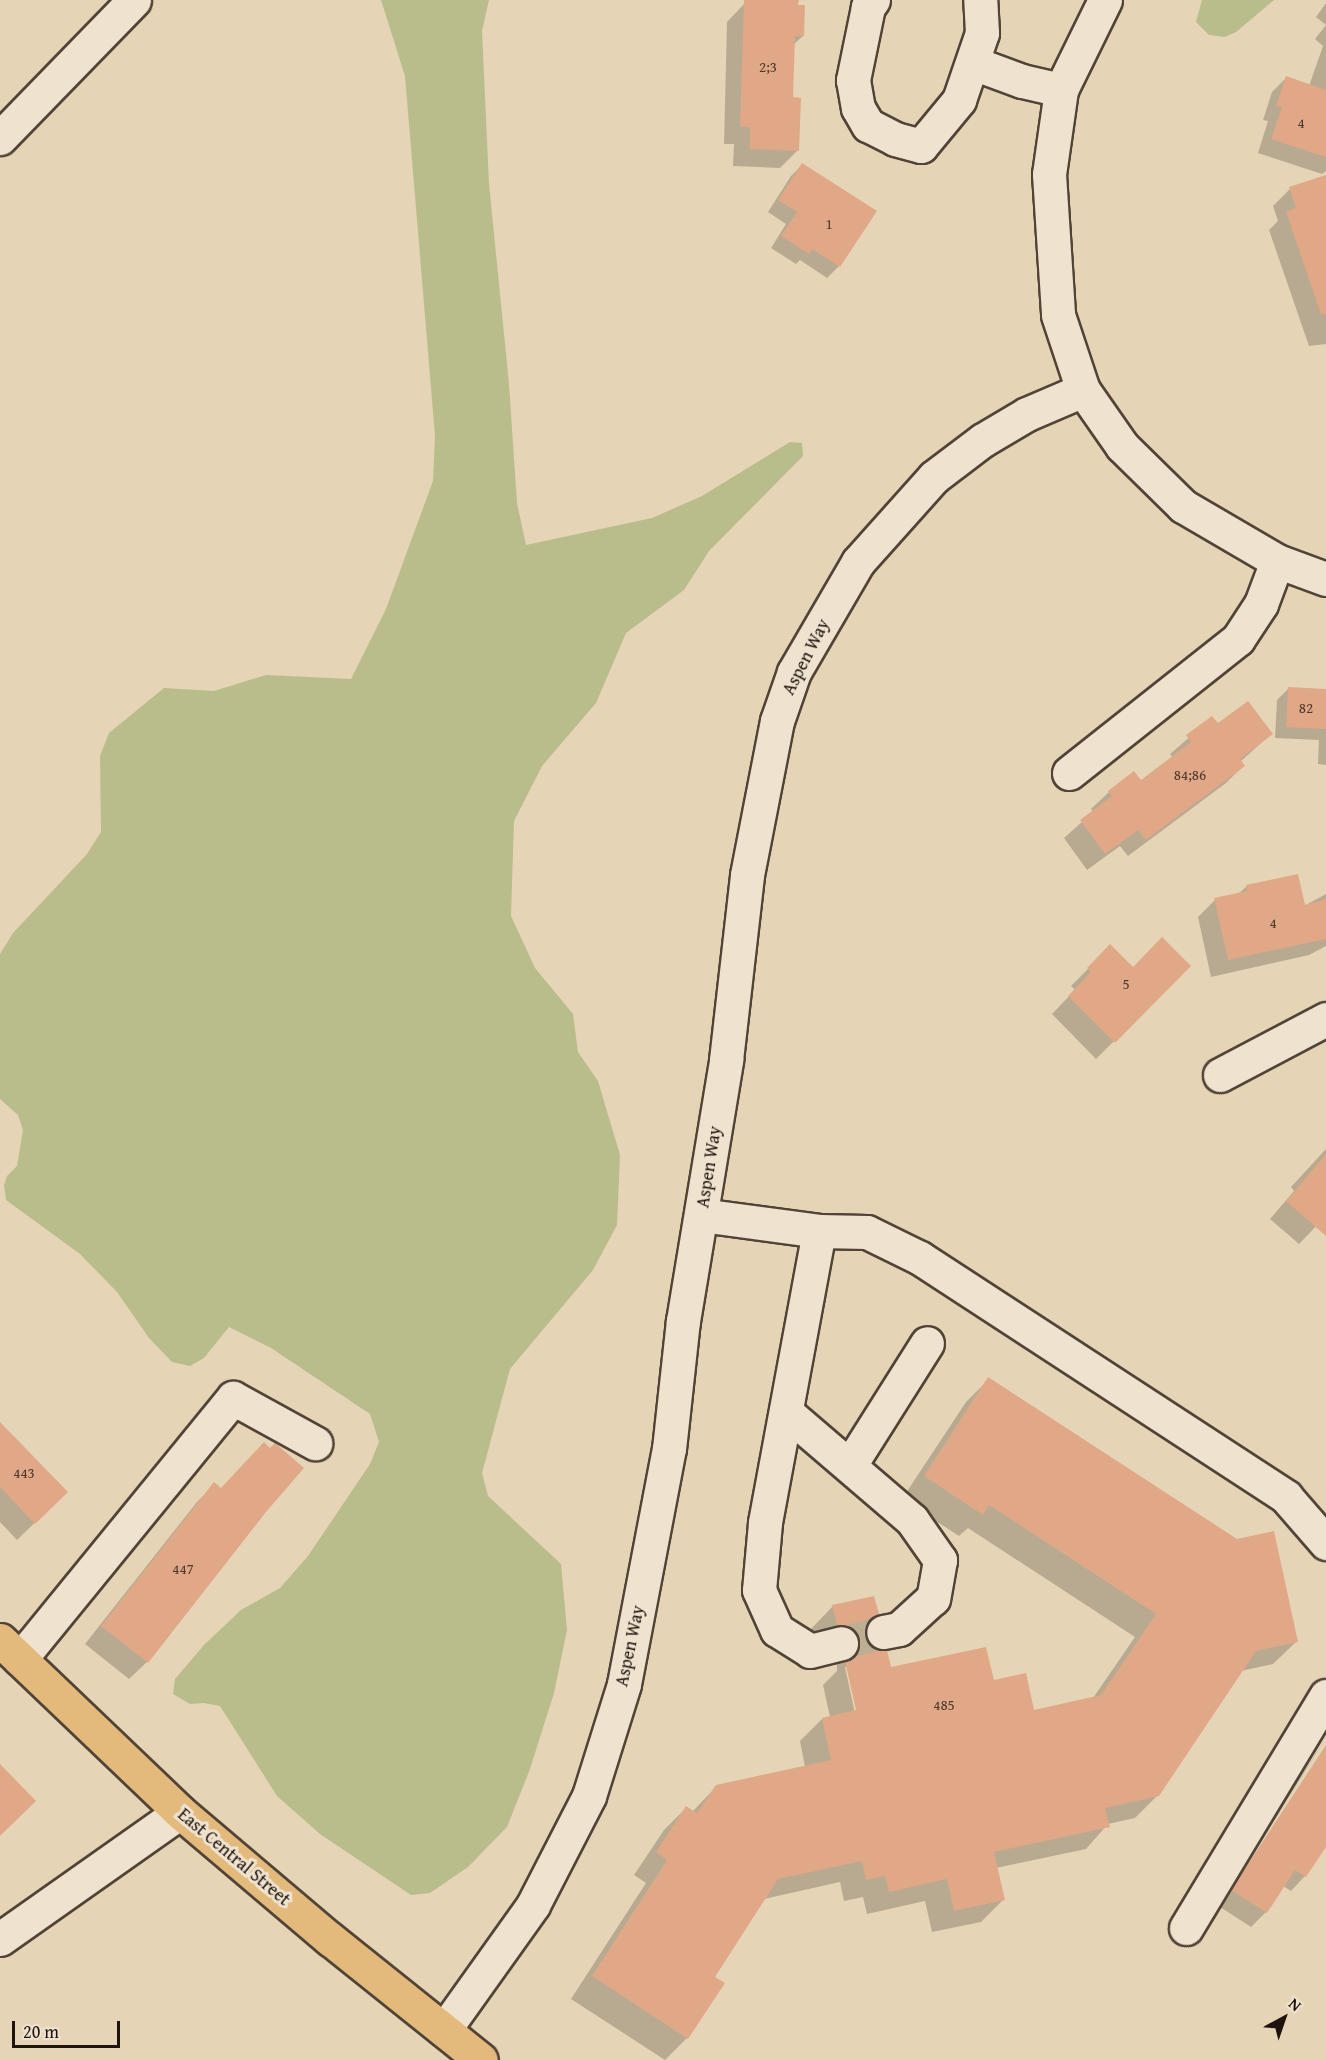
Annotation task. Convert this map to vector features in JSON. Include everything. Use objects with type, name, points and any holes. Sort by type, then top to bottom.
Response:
[{"type":"main road","name":"East Central Street","points":[[10,1649],[180,1812],[330,1939],[481,2060]]},
{"type":"street","points":[[0,138],[134,0]]},
{"type":"street","points":[[873,0],[868,7],[853,80],[858,108],[868,124],[896,139],[921,146],[959,100],[981,33],[980,0]]},
{"type":"street","points":[[1105,0],[1060,90],[1048,174],[1058,315],[1083,390],[1122,446],[1183,506],[1277,561],[1326,579]]},
{"type":"street","points":[[973,63],[1022,81],[1060,90]]},
{"type":"street","name":"Aspen Way","points":[[444,2030],[532,1905],[589,1796],[624,1684],[669,1449],[684,1321],[726,1060],[747,875],[777,721],[794,672],[858,562],[934,477],[983,440],[1028,414],[1083,390]]},
{"type":"street","points":[[1069,773],[1238,639],[1261,604],[1277,561]]},
{"type":"street","points":[[1220,1075],[1326,1019]]},
{"type":"street","points":[[701,1215],[819,1231],[867,1232],[920,1258],[1286,1497],[1326,1543]]},
{"type":"street","points":[[819,1231],[765,1523],[759,1590],[777,1630],[810,1651],[841,1642]]},
{"type":"street","points":[[850,1465],[927,1342]]},
{"type":"street","points":[[10,1649],[233,1398],[315,1443]]},
{"type":"street","points":[[786,1412],[912,1520],[940,1560],[933,1598],[899,1629],[883,1632]]},
{"type":"street","points":[[1186,1928],[1326,1696]]},
{"type":"street","points":[[0,1939],[180,1812]]},
{"type":"green space","points":[[381,0],[489,0],[482,31],[489,184],[509,384],[517,503],[526,545],[652,518],[702,496],[790,442],[802,443],[803,456],[709,551],[684,590],[626,633],[596,703],[542,766],[514,821],[511,916],[535,968],[573,1014],[578,1052],[598,1081],[620,1155],[617,1225],[593,1270],[510,1369],[482,1473],[488,1496],[561,1564],[567,1630],[554,1693],[530,1769],[507,1827],[468,1867],[430,1893],[411,1895],[320,1834],[277,1796],[220,1706],[204,1703],[190,1704],[173,1694],[175,1679],[204,1645],[241,1610],[280,1588],[308,1556],[370,1464],[379,1442],[370,1414],[271,1348],[229,1327],[204,1358],[190,1366],[172,1362],[149,1338],[117,1292],[80,1254],[6,1200],[4,1185],[7,1176],[17,1166],[23,1130],[18,1115],[0,1099],[0,954],[13,933],[87,854],[101,832],[100,756],[109,733],[164,688],[214,691],[266,675],[351,679],[386,609],[433,481],[435,436],[405,76]]},
{"type":"green space","points":[[1202,0],[1274,0],[1236,32],[1225,37],[1209,35],[1196,22]]},
{"type":"building","points":[[744,0],[799,0],[798,5],[805,5],[804,36],[795,36],[793,97],[801,98],[799,151],[750,149],[750,127],[740,127]]},
{"type":"building","points":[[1286,76],[1326,90],[1326,157],[1271,139],[1282,107],[1276,106]]},
{"type":"building","points":[[802,163],[877,211],[840,267],[812,249],[809,254],[781,236],[797,212],[778,200]]},
{"type":"building","points":[[1326,175],[1326,314],[1321,314],[1286,212],[1296,208],[1289,187]]},
{"type":"building","points":[[1288,687],[1326,689],[1326,729],[1286,727]]},
{"type":"building","points":[[1248,701],[1273,734],[1240,759],[1245,766],[1146,840],[1138,830],[1105,854],[1080,820],[1112,796],[1108,791],[1134,771],[1141,780],[1191,742],[1186,735],[1212,716],[1218,723]]},
{"type":"building","points":[[1298,874],[1305,905],[1326,899],[1326,939],[1228,960],[1214,898],[1247,891],[1246,885]]},
{"type":"building","points":[[1162,937],[1191,966],[1115,1043],[1068,996],[1091,972],[1087,968],[1110,944],[1133,967]]},
{"type":"building","points":[[1326,1154],[1326,1236],[1286,1201]]},
{"type":"building","points":[[988,1377],[1237,1539],[1274,1531],[1298,1642],[1256,1651],[1159,1796],[1105,1808],[1110,1827],[994,1852],[1005,1900],[954,1911],[947,1879],[889,1892],[885,1876],[866,1880],[862,1861],[778,1879],[715,1977],[725,1983],[688,2039],[592,1976],[667,1860],[656,1852],[686,1806],[697,1813],[716,1785],[831,1760],[822,1718],[856,1710],[845,1661],[854,1656],[859,1647],[859,1639],[855,1630],[847,1625],[837,1625],[832,1605],[874,1596],[879,1614],[870,1618],[866,1625],[865,1636],[868,1644],[876,1649],[887,1650],[891,1667],[986,1647],[994,1680],[1026,1673],[1034,1710],[1101,1695],[1156,1614],[989,1505],[983,1515],[924,1476]]},
{"type":"building","points":[[0,1422],[68,1492],[35,1524],[0,1487]]},
{"type":"building","points":[[264,1442],[270,1448],[275,1443],[304,1468],[266,1512],[148,1663],[101,1626],[214,1482],[221,1488]]},
{"type":"building","points":[[1326,1745],[1326,1847],[1306,1877],[1295,1870],[1267,1913],[1231,1890]]},
{"type":"building","points":[[0,1764],[36,1801],[0,1836]]},
{"type":"tunnel","points":[[841,1643],[883,1632]]}]
